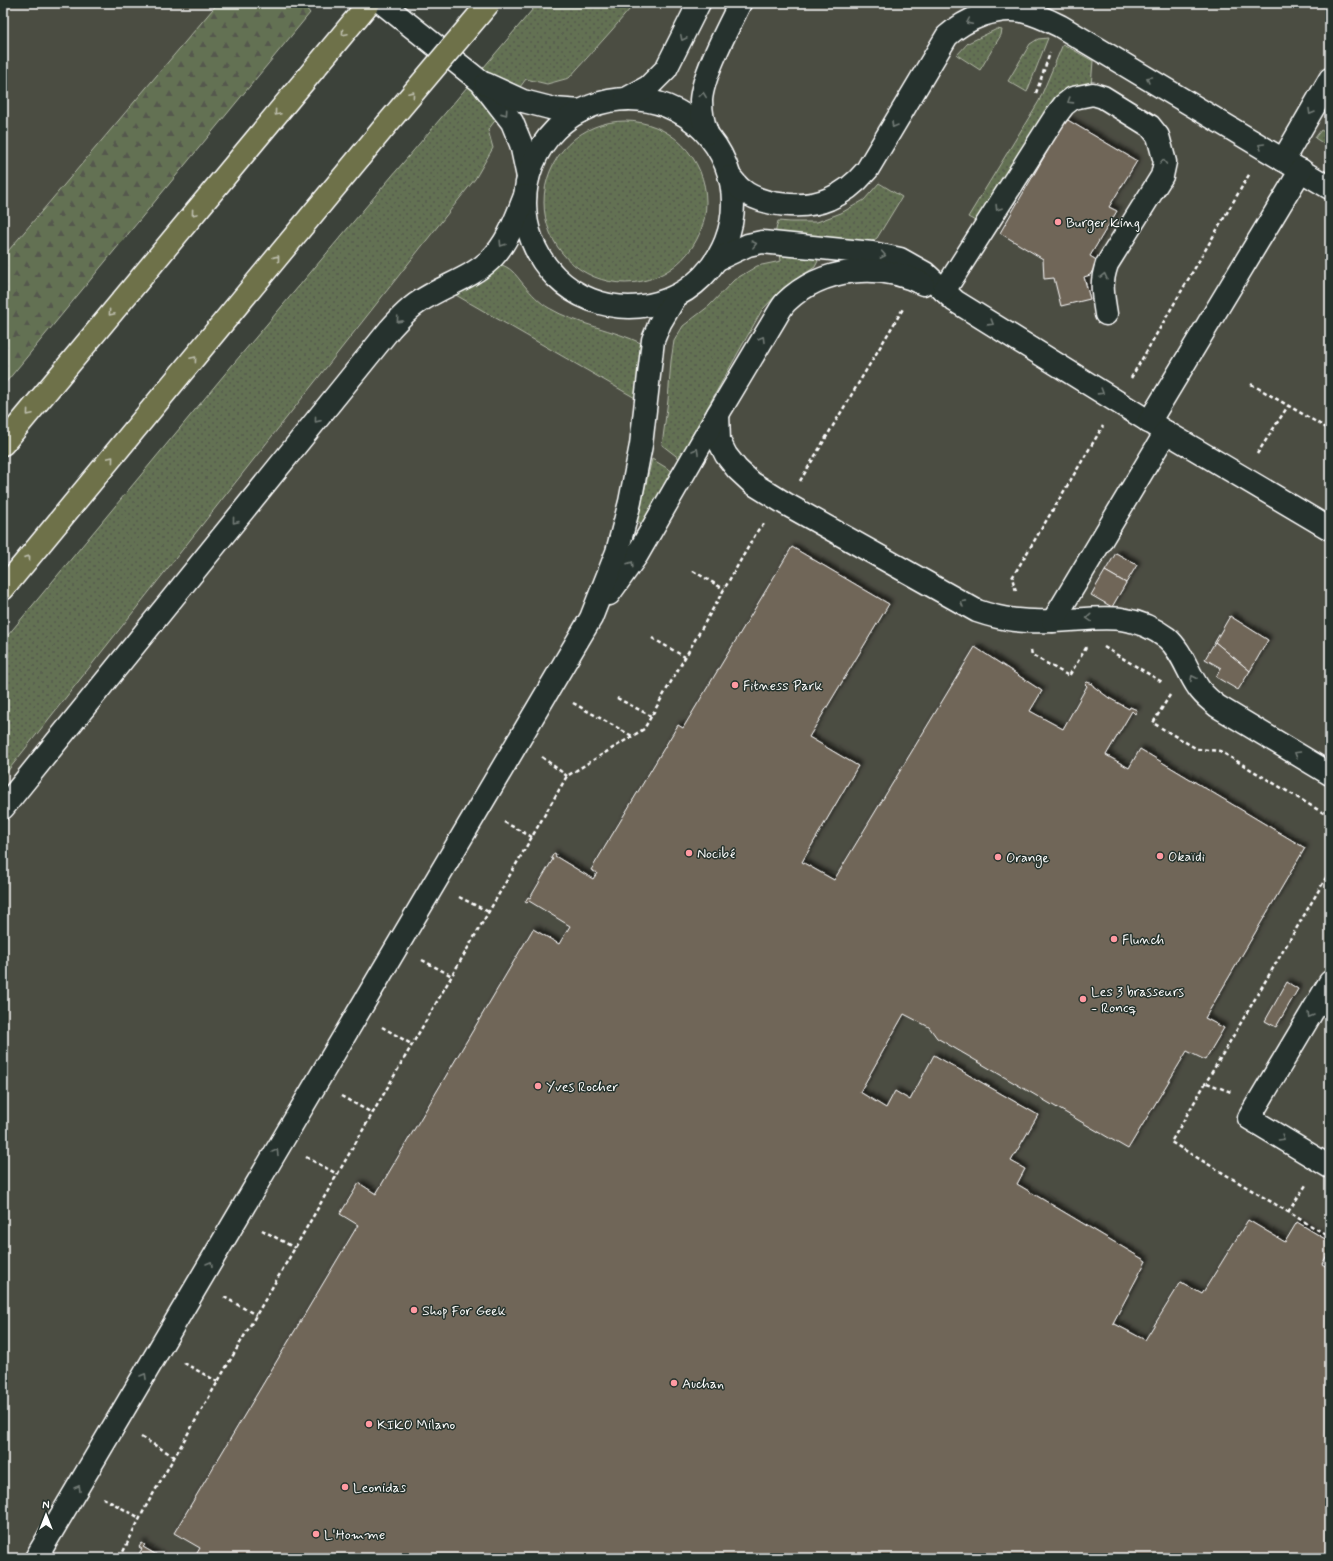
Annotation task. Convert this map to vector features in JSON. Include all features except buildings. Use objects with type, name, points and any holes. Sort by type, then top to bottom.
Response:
[{"type":"highway","points":[[3,444],[369,3]]},
{"type":"highway","points":[[3,589],[387,124],[489,3]]},
{"type":"street","points":[[626,99],[648,87],[666,69],[699,3]]},
{"type":"street","points":[[707,133],[702,108],[703,90],[713,62],[740,3]]},
{"type":"street","points":[[3,808],[390,329],[418,302],[463,278],[490,260],[507,236],[527,187],[536,157],[553,132],[566,120],[581,111],[607,101],[626,99],[644,100],[670,107],[686,116],[707,133],[721,154],[730,177],[733,196],[733,215],[728,238],[718,259],[700,280],[676,296],[651,305],[623,307],[596,303],[571,290],[550,272],[535,249],[526,223],[527,187],[521,144],[512,122],[481,82],[387,6]]},
{"type":"street","points":[[730,177],[740,189],[750,195],[770,202],[796,205],[817,203],[828,200],[849,188],[858,181],[867,170],[947,36],[953,30],[982,16],[1007,11],[1020,11],[1060,26],[1330,188]]},
{"type":"street","points":[[1053,621],[1158,427],[1292,165],[1330,78]]},
{"type":"street","points":[[481,82],[523,101],[554,109],[581,111]]},
{"type":"street","points":[[950,296],[1055,117],[1064,105],[1073,98],[1093,94],[1103,97],[1150,126],[1158,136],[1165,162],[1162,176],[1107,264],[1103,277],[1102,288],[1106,314]]},
{"type":"street","points":[[718,259],[748,245],[762,242],[872,253],[900,259],[912,265],[925,273],[950,296]]},
{"type":"street","points":[[36,1558],[80,1486],[591,618],[620,581],[637,555],[718,414],[786,302],[815,282],[834,274],[850,271],[885,271],[919,282],[950,296],[1158,427],[1330,529]]},
{"type":"street","points":[[591,618],[617,552],[630,502],[641,445],[653,340],[660,323],[676,296]]},
{"type":"street","points":[[718,414],[719,441],[726,455],[737,469],[752,483],[786,504],[977,611],[997,618],[1024,621],[1113,618],[1128,620],[1156,632],[1167,639],[1176,648],[1197,686],[1205,696],[1218,706],[1330,774]]},
{"type":"street","points":[[1330,982],[1249,1118],[1330,1167]]},
{"type":"path","points":[[1034,97],[1060,26]]},
{"type":"path","points":[[120,1558],[140,1518],[256,1315],[567,776],[644,729],[758,530],[786,504],[919,282]]},
{"type":"path","points":[[1251,384],[1330,430]]},
{"type":"path","points":[[1242,477],[1288,406]]},
{"type":"path","points":[[693,571],[724,589]]},
{"type":"path","points":[[652,638],[685,657]]},
{"type":"path","points":[[549,689],[632,736]]},
{"type":"path","points":[[617,698],[651,716]]},
{"type":"path","points":[[434,884],[488,912]]},
{"type":"path","points":[[397,946],[452,976]]},
{"type":"path","points":[[358,1012],[413,1045]]},
{"type":"path","points":[[316,1083],[372,1113]]},
{"type":"path","points":[[281,1144],[337,1174]]},
{"type":"path","points":[[238,1217],[295,1248]]},
{"type":"path","points":[[199,1283],[256,1315]]},
{"type":"path","points":[[160,1349],[218,1382]]},
{"type":"path","points":[[116,1423],[175,1457]]},
{"type":"path","points":[[80,1486],[140,1518]]},
{"type":"shaded area","points":[[3,3],[218,3],[3,257]]},
{"type":"shaded area","points":[[635,3],[1330,3],[1330,1558],[3,1558],[3,777],[475,179],[493,148],[488,130],[526,79],[547,84],[569,78]]},
{"type":"green space","points":[[218,3],[302,3],[310,13],[3,386],[3,257]]},
{"type":"green space","points":[[538,3],[635,3],[569,78],[547,84],[526,79],[488,130],[493,148],[475,179],[3,777],[3,641],[229,369]]},
{"type":"green space","points":[[997,29],[1002,30],[1001,35],[980,70],[957,55],[968,43]]},
{"type":"green space","points":[[1048,38],[1027,92],[1008,81],[1030,44],[1038,39]]},
{"type":"green space","points":[[1063,44],[1093,61],[1091,86],[1063,94],[1048,106],[979,223],[968,217],[1039,101]]},
{"type":"green space","points":[[617,121],[633,121],[656,127],[676,139],[688,151],[703,178],[706,202],[703,226],[700,233],[688,253],[676,265],[649,280],[633,283],[617,283],[594,277],[574,265],[562,253],[547,226],[544,210],[544,194],[550,171],[562,151],[574,139],[601,124]]},
{"type":"green space","points":[[1321,130],[1330,135],[1330,148],[1315,138]]},
{"type":"green space","points":[[879,183],[902,197],[877,238],[871,242],[775,234],[778,221],[817,222],[841,213],[864,200]]},
{"type":"green space","points":[[780,254],[815,257],[818,261],[815,267],[783,288],[762,310],[680,459],[662,445],[674,341],[683,326],[709,306],[734,280],[757,266],[781,261]]},
{"type":"green space","points":[[502,265],[512,271],[536,298],[549,308],[572,319],[619,334],[643,344],[637,399],[454,294],[484,279]]},
{"type":"green space","points":[[652,459],[675,473],[643,524],[637,521]]},
{"type":"place","name":"Burger King","points":[[1058,222]]},
{"type":"place","name":"Fitness Park","points":[[735,685]]},
{"type":"place","name":"Nocibé","points":[[689,853]]},
{"type":"place","name":"Okaïdi","points":[[1160,856]]},
{"type":"place","name":"Orange","points":[[998,857]]},
{"type":"place","name":"Flunch","points":[[1114,939]]},
{"type":"place","name":"Les 3 brasseurs - Roncq","points":[[1083,999]]},
{"type":"place","name":"Yves Rocher","points":[[538,1086]]},
{"type":"place","name":"Shop For Geek","points":[[414,1310]]},
{"type":"place","name":"Auchan","points":[[674,1383]]},
{"type":"place","name":"KIKO Milano","points":[[369,1424]]},
{"type":"place","name":"Leonidas","points":[[345,1487]]},
{"type":"place","name":"L'Homme","points":[[316,1534]]}]
